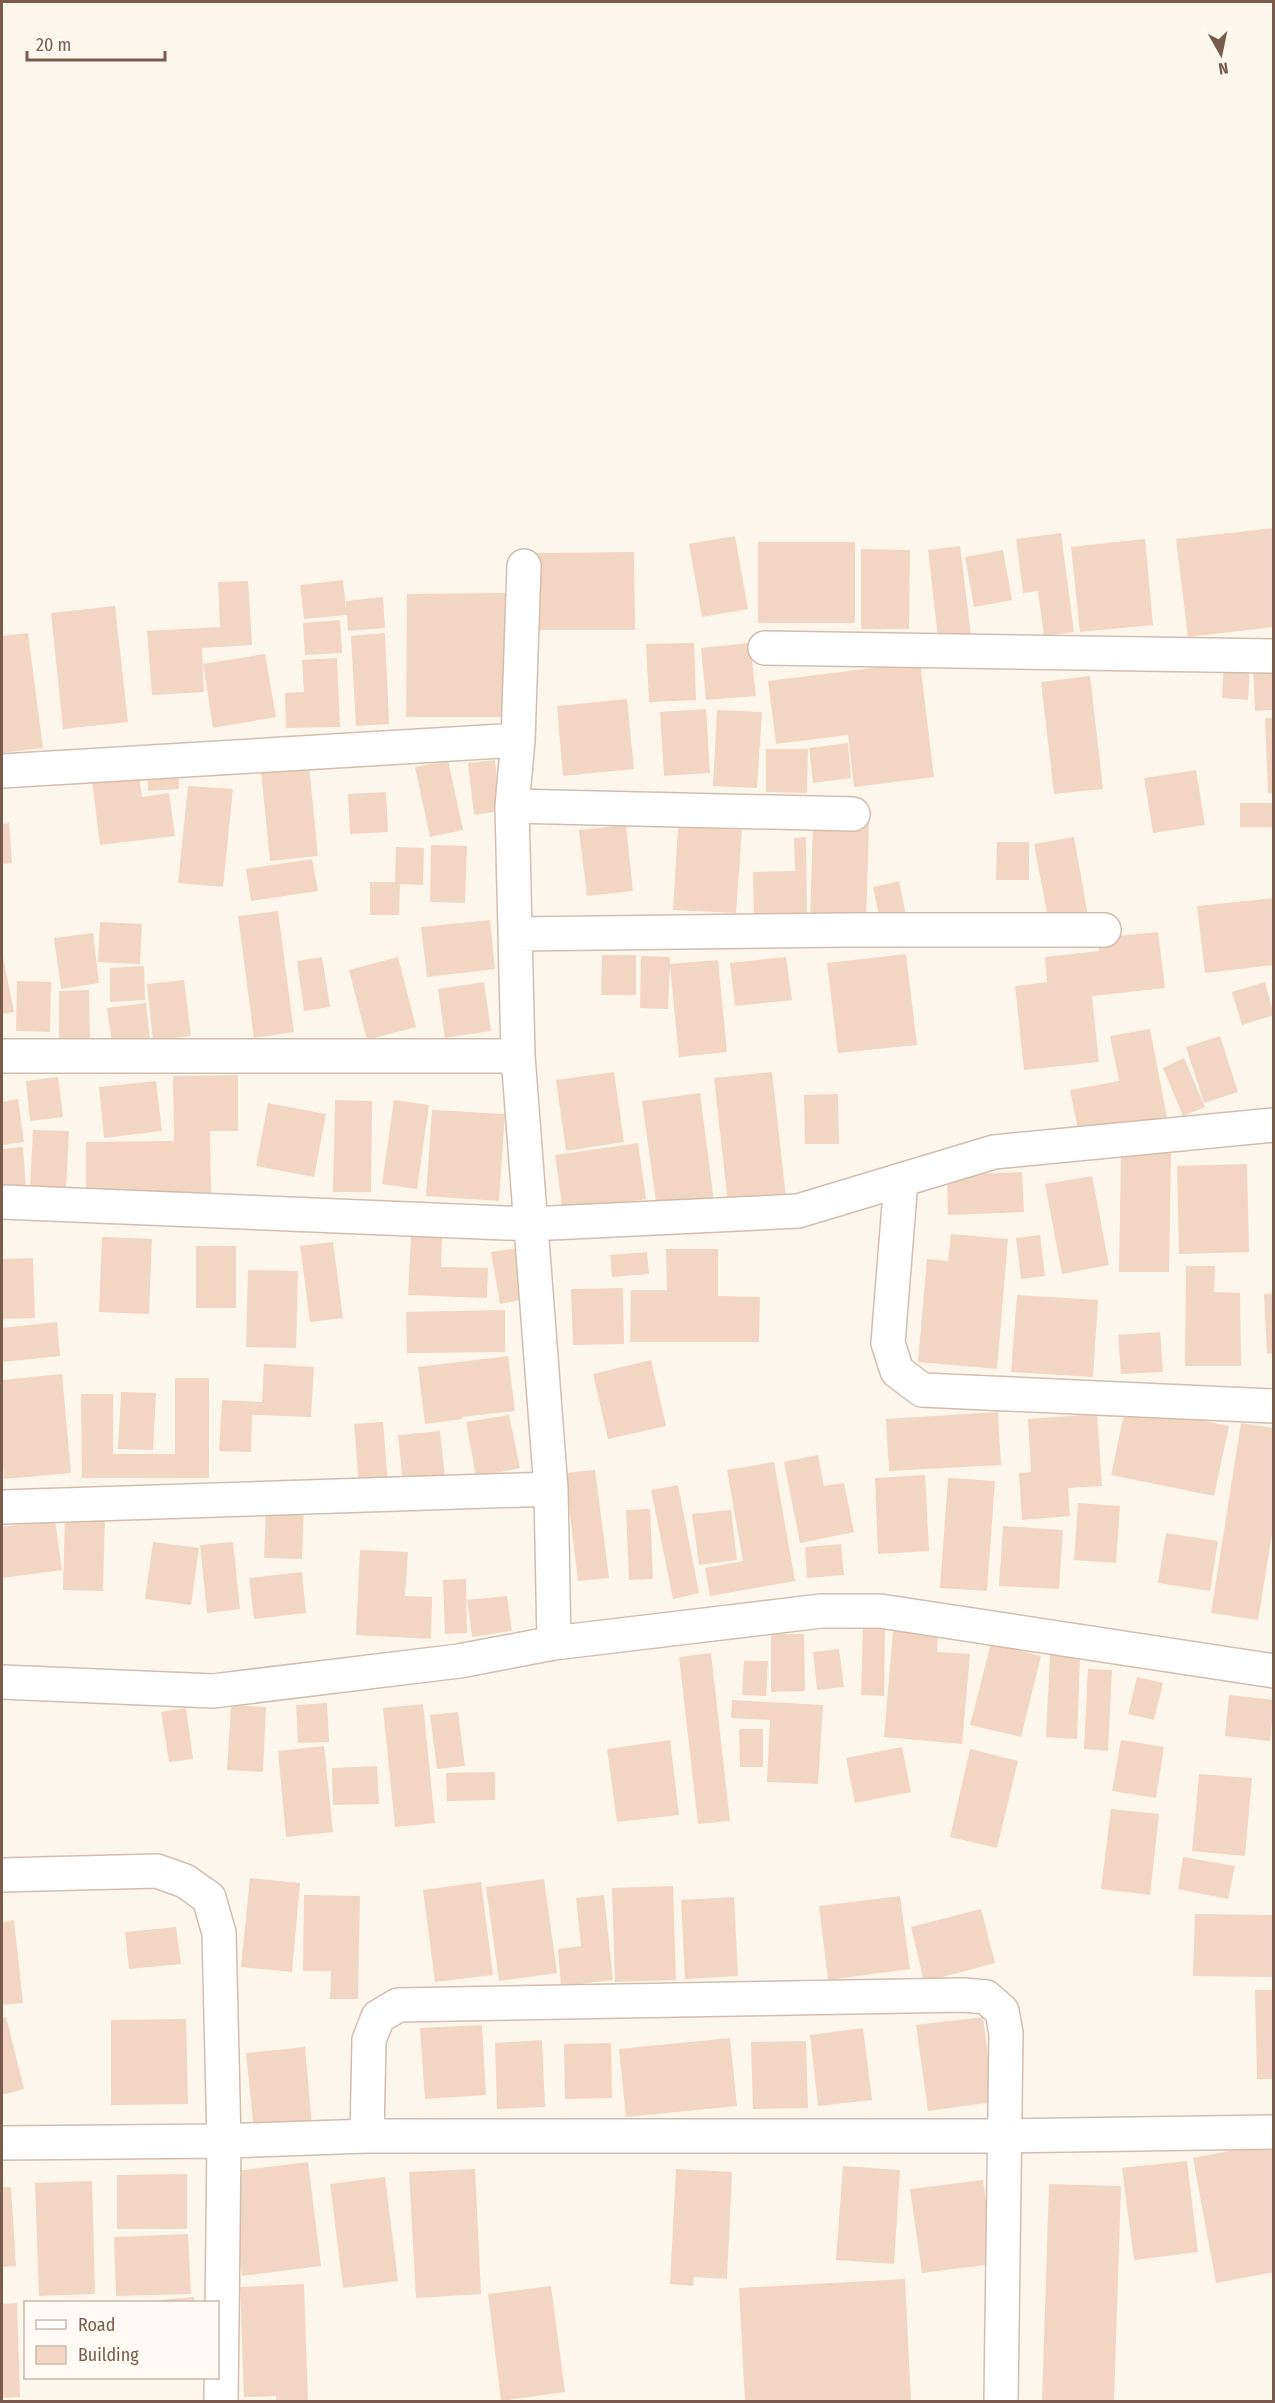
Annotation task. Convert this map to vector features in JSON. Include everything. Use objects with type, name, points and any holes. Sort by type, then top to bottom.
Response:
[{"type":"street","points":[[524,566],[518,740],[512,806],[517,934],[518,1056],[551,1490],[554,1643]]},
{"type":"street","points":[[765,648],[1274,656]]},
{"type":"street","points":[[2,771],[518,740]]},
{"type":"street","points":[[512,806],[853,814]]},
{"type":"street","points":[[517,934],[1104,930]]},
{"type":"street","points":[[2,1056],[518,1056]]},
{"type":"street","points":[[2,1202],[530,1224],[798,1211],[994,1152],[1274,1125]]},
{"type":"street","points":[[901,1180],[888,1343],[897,1371],[922,1390],[1274,1406]]},
{"type":"street","points":[[2,1507],[551,1490]]},
{"type":"street","points":[[2,1682],[213,1691],[459,1661],[554,1643],[821,1611],[880,1611],[1274,1671]]},
{"type":"street","points":[[2,1875],[157,1870],[185,1881],[209,1898],[219,1933],[224,2141],[220,2402]]},
{"type":"street","points":[[367,2136],[369,2040],[378,2017],[398,2005],[964,1995],[986,1997],[1002,2011],[1006,2033],[1001,2402]]},
{"type":"street","points":[[2,2143],[224,2141],[367,2136],[1004,2136],[1274,2132]]},
{"type":"building","points":[[1274,528],[1274,627],[1188,637],[1176,539]]},
{"type":"building","points":[[1061,533],[1074,632],[1044,636],[1038,591],[1023,593],[1016,539]]},
{"type":"building","points":[[735,536],[748,609],[702,617],[689,544]]},
{"type":"building","points":[[1145,539],[1153,625],[1080,632],[1071,547]]},
{"type":"building","points":[[758,542],[855,542],[855,623],[758,623]]},
{"type":"building","points":[[960,546],[971,635],[938,638],[928,550]]},
{"type":"building","points":[[861,549],[910,550],[909,629],[861,629]]},
{"type":"building","points":[[1003,550],[1012,600],[974,607],[965,557]]},
{"type":"building","points":[[634,552],[635,630],[534,630],[534,553]]},
{"type":"building","points":[[343,580],[346,608],[346,601],[383,597],[385,628],[348,631],[347,615],[304,619],[300,585]]},
{"type":"building","points":[[248,581],[252,645],[202,648],[204,692],[152,695],[147,631],[220,627],[218,582]]},
{"type":"building","points":[[507,593],[507,717],[406,717],[407,594]]},
{"type":"building","points":[[115,606],[128,722],[63,729],[51,613]]},
{"type":"building","points":[[340,620],[342,653],[305,655],[303,623]]},
{"type":"building","points":[[28,633],[43,748],[2,753],[2,636]]},
{"type":"building","points":[[385,633],[389,724],[356,726],[351,636]]},
{"type":"building","points":[[694,643],[696,700],[649,702],[646,644]]},
{"type":"building","points":[[750,643],[756,696],[706,700],[701,648]]},
{"type":"building","points":[[265,654],[276,717],[213,728],[203,664]]},
{"type":"building","points":[[337,658],[340,727],[286,728],[285,693],[304,692],[302,660]]},
{"type":"building","points":[[920,662],[934,777],[854,787],[848,735],[776,744],[768,681]]},
{"type":"building","points":[[1224,664],[1250,665],[1248,700],[1222,698]]},
{"type":"building","points":[[1274,664],[1274,710],[1255,711],[1253,665]]},
{"type":"building","points":[[1090,676],[1103,789],[1054,794],[1041,682]]},
{"type":"building","points":[[627,699],[634,769],[563,776],[557,706]]},
{"type":"building","points":[[706,709],[710,773],[664,776],[660,712]]},
{"type":"building","points":[[717,710],[762,712],[757,788],[713,786]]},
{"type":"building","points":[[1265,718],[1274,718],[1274,793],[1268,793]]},
{"type":"building","points":[[848,743],[851,778],[813,783],[809,748]]},
{"type":"building","points":[[766,749],[808,749],[807,793],[766,792]]},
{"type":"building","points":[[448,760],[463,830],[430,837],[415,767]]},
{"type":"building","points":[[495,760],[500,811],[474,815],[468,763]]},
{"type":"building","points":[[178,765],[179,789],[148,791],[147,767]]},
{"type":"building","points":[[309,766],[318,856],[270,861],[261,771]]},
{"type":"building","points":[[1196,770],[1205,825],[1153,833],[1144,778]]},
{"type":"building","points":[[139,776],[142,797],[169,793],[175,836],[100,845],[92,781]]},
{"type":"building","points":[[188,786],[233,789],[223,887],[178,883]]},
{"type":"building","points":[[386,792],[388,832],[350,834],[348,794]]},
{"type":"building","points":[[1240,803],[1274,803],[1274,827],[1240,827]]},
{"type":"building","points":[[813,821],[869,822],[866,925],[810,924]]},
{"type":"building","points":[[9,823],[12,863],[2,864],[2,824]]},
{"type":"building","points":[[626,825],[633,891],[587,896],[579,830]]},
{"type":"building","points":[[678,827],[742,830],[736,913],[673,910]]},
{"type":"building","points":[[806,837],[807,919],[754,920],[753,872],[795,871],[794,838]]},
{"type":"building","points":[[1074,837],[1088,916],[1049,923],[1034,844]]},
{"type":"building","points":[[997,842],[1029,842],[1029,880],[996,880]]},
{"type":"building","points":[[431,845],[467,846],[465,903],[430,902]]},
{"type":"building","points":[[396,847],[424,848],[423,885],[400,884],[399,915],[370,915],[370,882],[395,882]]},
{"type":"building","points":[[312,859],[318,891],[251,901],[246,869]]},
{"type":"building","points":[[899,881],[907,921],[881,926],[873,887]]},
{"type":"building","points":[[1274,898],[1274,965],[1205,973],[1197,906]]},
{"type":"building","points":[[278,911],[294,1032],[254,1038],[238,916]]},
{"type":"building","points":[[490,920],[495,969],[427,977],[421,927]]},
{"type":"building","points":[[100,922],[142,924],[140,964],[98,962]]},
{"type":"building","points":[[1158,932],[1165,988],[1092,996],[1099,1062],[1024,1070],[1015,986],[1047,982],[1045,957],[1099,951],[1098,938]]},
{"type":"building","points":[[93,933],[99,983],[61,989],[54,938]]},
{"type":"building","points":[[2,952],[14,1012],[2,1014]]},
{"type":"building","points":[[906,954],[917,1045],[838,1053],[827,963]]},
{"type":"building","points":[[602,955],[636,955],[636,995],[601,995]]},
{"type":"building","points":[[641,956],[670,957],[670,964],[718,960],[727,1052],[679,1057],[670,966],[668,1009],[640,1008]]},
{"type":"building","points":[[322,957],[330,1007],[304,1011],[297,961]]},
{"type":"building","points":[[398,957],[416,1027],[367,1040],[349,970]]},
{"type":"building","points":[[786,957],[792,1000],[735,1006],[730,963]]},
{"type":"building","points":[[144,966],[145,1000],[110,1002],[110,968]]},
{"type":"building","points":[[184,980],[191,1036],[153,1041],[147,984]]},
{"type":"building","points":[[17,981],[51,982],[50,1032],[16,1031]]},
{"type":"building","points":[[484,982],[491,1031],[445,1038],[438,989]]},
{"type":"building","points":[[1265,982],[1274,1015],[1242,1025],[1232,992]]},
{"type":"building","points":[[89,990],[90,1041],[59,1042],[59,991]]},
{"type":"building","points":[[146,1003],[150,1039],[112,1043],[107,1008]]},
{"type":"building","points":[[1150,1029],[1167,1117],[1079,1134],[1070,1090],[1119,1081],[1110,1036]]},
{"type":"building","points":[[1220,1036],[1238,1092],[1204,1103],[1186,1047]]},
{"type":"building","points":[[1184,1058],[1205,1107],[1183,1116],[1163,1068]]},
{"type":"building","points":[[614,1072],[624,1142],[566,1151],[556,1080]]},
{"type":"building","points":[[772,1072],[787,1206],[729,1213],[714,1078]]},
{"type":"building","points":[[238,1075],[238,1131],[210,1131],[211,1194],[86,1195],[86,1142],[174,1141],[173,1076]]},
{"type":"building","points":[[58,1077],[63,1117],[30,1121],[26,1081]]},
{"type":"building","points":[[156,1081],[162,1131],[104,1138],[99,1087]]},
{"type":"building","points":[[700,1093],[714,1202],[657,1209],[642,1101]]},
{"type":"building","points":[[838,1094],[839,1144],[805,1144],[804,1095]]},
{"type":"building","points":[[18,1099],[24,1142],[2,1145],[2,1102]]},
{"type":"building","points":[[335,1100],[372,1101],[371,1192],[333,1192]]},
{"type":"building","points":[[394,1100],[429,1105],[417,1189],[382,1184]]},
{"type":"building","points":[[268,1103],[326,1114],[314,1177],[256,1166]]},
{"type":"building","points":[[432,1110],[505,1114],[499,1201],[426,1196]]},
{"type":"building","points":[[33,1130],[69,1131],[66,1188],[30,1187]]},
{"type":"building","points":[[638,1143],[646,1199],[563,1212],[555,1155]]},
{"type":"building","points":[[23,1147],[26,1188],[2,1190],[2,1149]]},
{"type":"building","points":[[1121,1153],[1171,1153],[1169,1272],[1119,1272]]},
{"type":"building","points":[[1247,1164],[1249,1252],[1179,1254],[1177,1166]]},
{"type":"building","points":[[1022,1172],[1024,1212],[948,1215],[947,1175]]},
{"type":"building","points":[[1092,1176],[1109,1265],[1062,1274],[1045,1184]]},
{"type":"building","points":[[951,1234],[1008,1239],[997,1369],[918,1362],[927,1259],[948,1261]]},
{"type":"building","points":[[1040,1235],[1045,1276],[1021,1279],[1016,1238]]},
{"type":"building","points":[[411,1236],[442,1238],[441,1267],[488,1268],[487,1298],[408,1295]]},
{"type":"building","points":[[102,1237],[152,1239],[149,1314],[99,1312]]},
{"type":"building","points":[[333,1242],[343,1318],[310,1322],[300,1246]]},
{"type":"building","points":[[196,1246],[236,1246],[236,1308],[196,1308]]},
{"type":"building","points":[[518,1248],[527,1299],[500,1304],[491,1252]]},
{"type":"building","points":[[666,1249],[718,1249],[718,1296],[760,1297],[759,1342],[630,1342],[631,1290],[667,1290]]},
{"type":"building","points":[[647,1252],[649,1274],[612,1277],[610,1255]]},
{"type":"building","points":[[33,1258],[35,1318],[2,1319],[2,1259]]},
{"type":"building","points":[[1186,1266],[1215,1266],[1214,1292],[1240,1293],[1241,1366],[1185,1366]]},
{"type":"building","points":[[248,1270],[298,1271],[296,1348],[246,1347]]},
{"type":"building","points":[[623,1288],[624,1344],[573,1345],[571,1289]]},
{"type":"building","points":[[1274,1293],[1274,1353],[1267,1354],[1264,1294]]},
{"type":"building","points":[[1017,1295],[1098,1300],[1093,1377],[1011,1372]]},
{"type":"building","points":[[505,1310],[505,1352],[407,1353],[406,1312]]},
{"type":"building","points":[[57,1322],[60,1356],[2,1362],[2,1328]]},
{"type":"building","points":[[1160,1332],[1163,1372],[1121,1374],[1118,1335]]},
{"type":"building","points":[[508,1356],[515,1411],[425,1424],[418,1367]]},
{"type":"building","points":[[651,1360],[666,1426],[608,1439],[593,1374]]},
{"type":"building","points":[[264,1364],[314,1367],[311,1417],[252,1415],[251,1452],[219,1451],[222,1400],[262,1402]]},
{"type":"building","points":[[62,1374],[71,1473],[4,1479],[2,1380]]},
{"type":"building","points":[[175,1378],[209,1378],[209,1478],[82,1478],[81,1394],[113,1394],[113,1454],[175,1454]]},
{"type":"building","points":[[121,1392],[156,1393],[153,1450],[118,1449]]},
{"type":"building","points":[[1126,1405],[1229,1426],[1214,1496],[1111,1475]]},
{"type":"building","points":[[998,1412],[1001,1465],[889,1471],[886,1419]]},
{"type":"building","points":[[1097,1414],[1102,1486],[1068,1488],[1070,1516],[1022,1520],[1019,1473],[1031,1472],[1028,1419]]},
{"type":"building","points":[[509,1415],[520,1468],[476,1477],[466,1422]]},
{"type":"building","points":[[383,1422],[388,1484],[359,1486],[354,1424]]},
{"type":"building","points":[[1241,1423],[1274,1428],[1274,1522],[1258,1620],[1211,1613]]},
{"type":"building","points":[[440,1431],[445,1478],[403,1483],[398,1435]]},
{"type":"building","points":[[818,1455],[824,1486],[844,1483],[854,1532],[800,1543],[784,1462]]},
{"type":"building","points":[[774,1462],[795,1581],[710,1596],[705,1568],[743,1561],[727,1470]]},
{"type":"building","points":[[595,1470],[609,1578],[578,1581],[565,1473]]},
{"type":"building","points":[[925,1475],[929,1551],[878,1554],[875,1478]]},
{"type":"building","points":[[948,1478],[995,1481],[987,1591],[940,1588]]},
{"type":"building","points":[[678,1485],[699,1593],[673,1599],[651,1490]]},
{"type":"building","points":[[1078,1503],[1120,1506],[1116,1563],[1074,1560]]},
{"type":"building","points":[[266,1507],[304,1508],[302,1559],[264,1558]]},
{"type":"building","points":[[650,1509],[653,1579],[629,1580],[626,1510]]},
{"type":"building","points":[[731,1510],[737,1560],[699,1565],[692,1514]]},
{"type":"building","points":[[65,1513],[105,1514],[103,1591],[63,1590]]},
{"type":"building","points":[[55,1520],[62,1570],[2,1578],[2,1527]]},
{"type":"building","points":[[1003,1526],[1063,1530],[1059,1589],[999,1586]]},
{"type":"building","points":[[1166,1533],[1218,1541],[1210,1591],[1158,1583]]},
{"type":"building","points":[[153,1542],[199,1548],[191,1605],[145,1599]]},
{"type":"building","points":[[233,1542],[240,1609],[207,1613],[200,1545]]},
{"type":"building","points":[[841,1544],[844,1575],[807,1578],[805,1547]]},
{"type":"building","points":[[360,1550],[408,1552],[405,1596],[432,1597],[431,1639],[356,1635]]},
{"type":"building","points":[[302,1572],[306,1613],[254,1619],[249,1578]]},
{"type":"building","points":[[466,1579],[467,1633],[445,1634],[443,1580]]},
{"type":"building","points":[[507,1596],[512,1631],[472,1637],[467,1600]]},
{"type":"building","points":[[863,1628],[885,1628],[884,1696],[861,1695]]},
{"type":"building","points":[[893,1631],[938,1636],[937,1652],[970,1654],[962,1744],[884,1737]]},
{"type":"building","points":[[771,1634],[804,1634],[805,1691],[771,1692]]},
{"type":"building","points":[[991,1643],[1041,1656],[1021,1737],[970,1725]]},
{"type":"building","points":[[839,1649],[844,1687],[817,1690],[813,1652]]},
{"type":"building","points":[[711,1653],[730,1821],[698,1824],[679,1657]]},
{"type":"building","points":[[1050,1655],[1080,1657],[1077,1739],[1046,1737]]},
{"type":"building","points":[[744,1661],[768,1661],[766,1696],[742,1695]]},
{"type":"building","points":[[1088,1669],[1112,1670],[1108,1751],[1084,1749]]},
{"type":"building","points":[[1137,1677],[1163,1683],[1154,1720],[1128,1714]]},
{"type":"building","points":[[1229,1695],[1274,1700],[1270,1741],[1225,1736]]},
{"type":"building","points":[[732,1700],[823,1705],[818,1784],[767,1782],[770,1720],[731,1718]]},
{"type":"building","points":[[327,1703],[329,1742],[298,1743],[296,1705]]},
{"type":"building","points":[[423,1704],[435,1823],[395,1827],[383,1708]]},
{"type":"building","points":[[231,1705],[266,1707],[263,1772],[227,1770]]},
{"type":"building","points":[[186,1708],[193,1759],[169,1762],[161,1712]]},
{"type":"building","points":[[458,1712],[465,1766],[437,1769],[430,1715]]},
{"type":"building","points":[[739,1729],[763,1729],[763,1767],[740,1767]]},
{"type":"building","points":[[670,1740],[679,1815],[617,1822],[607,1749]]},
{"type":"building","points":[[1121,1740],[1164,1747],[1156,1798],[1112,1791]]},
{"type":"building","points":[[324,1746],[333,1832],[286,1837],[278,1751]]},
{"type":"building","points":[[902,1747],[911,1792],[855,1803],[846,1758]]},
{"type":"building","points":[[970,1749],[1018,1761],[997,1848],[950,1837]]},
{"type":"building","points":[[377,1766],[379,1804],[333,1805],[332,1768]]},
{"type":"building","points":[[495,1772],[495,1800],[447,1801],[446,1773]]},
{"type":"building","points":[[1199,1774],[1252,1778],[1245,1856],[1192,1851]]},
{"type":"building","points":[[1111,1809],[1159,1814],[1150,1895],[1101,1889]]},
{"type":"building","points":[[1183,1857],[1235,1866],[1228,1899],[1178,1889]]},
{"type":"building","points":[[250,1878],[300,1883],[292,1972],[241,1967]]},
{"type":"building","points":[[544,1879],[557,1973],[499,1981],[486,1887]]},
{"type":"building","points":[[481,1882],[493,1975],[435,1982],[423,1890]]},
{"type":"building","points":[[673,1886],[676,1980],[615,1982],[612,1888]]},
{"type":"building","points":[[304,1895],[360,1896],[358,1999],[330,1999],[331,1971],[303,1971]]},
{"type":"building","points":[[604,1895],[613,1980],[561,1986],[558,1949],[581,1946],[576,1898]]},
{"type":"building","points":[[900,1896],[910,1969],[828,1980],[819,1906]]},
{"type":"building","points":[[734,1897],[738,1976],[685,1979],[681,1900]]},
{"type":"building","points":[[981,1909],[995,1963],[924,1982],[911,1927]]},
{"type":"building","points":[[1195,1914],[1274,1915],[1274,1977],[1193,1976]]},
{"type":"building","points":[[14,1920],[23,2003],[2,2005],[2,1922]]},
{"type":"building","points":[[176,1927],[181,1964],[129,1969],[125,1932]]},
{"type":"building","points":[[1255,1990],[1274,1990],[1274,2079],[1257,2079]]},
{"type":"building","points":[[6,2017],[24,2089],[2,2095],[2,2018]]},
{"type":"building","points":[[983,2017],[994,2102],[928,2111],[916,2025]]},
{"type":"building","points":[[186,2019],[188,2104],[111,2105],[111,2020]]},
{"type":"building","points":[[482,2025],[486,2095],[425,2099],[420,2028]]},
{"type":"building","points":[[863,2028],[872,2100],[818,2106],[810,2035]]},
{"type":"building","points":[[730,2038],[737,2106],[626,2117],[619,2049]]},
{"type":"building","points":[[542,2040],[545,2107],[497,2109],[495,2043]]},
{"type":"building","points":[[806,2041],[808,2108],[753,2109],[751,2042]]},
{"type":"building","points":[[611,2043],[612,2098],[565,2099],[564,2044]]},
{"type":"building","points":[[305,2047],[312,2126],[254,2131],[246,2053]]},
{"type":"building","points":[[1270,2143],[1274,2160],[1274,2272],[1216,2283],[1193,2158]]},
{"type":"building","points":[[1187,2161],[1198,2252],[1134,2260],[1122,2168]]},
{"type":"building","points":[[308,2162],[321,2266],[242,2276],[229,2172]]},
{"type":"building","points":[[843,2166],[900,2170],[894,2264],[836,2260]]},
{"type":"building","points":[[475,2169],[481,2294],[416,2298],[409,2172]]},
{"type":"building","points":[[676,2169],[732,2172],[727,2279],[694,2277],[693,2286],[670,2284]]},
{"type":"building","points":[[187,2174],[187,2229],[117,2229],[117,2175]]},
{"type":"building","points":[[385,2177],[398,2281],[343,2288],[330,2184]]},
{"type":"building","points":[[983,2180],[994,2264],[922,2273],[910,2189]]},
{"type":"building","points":[[92,2181],[95,2294],[39,2296],[35,2183]]},
{"type":"building","points":[[1049,2184],[1121,2186],[1114,2402],[1042,2402]]},
{"type":"building","points":[[2,2187],[11,2187],[16,2266],[2,2267]]},
{"type":"building","points":[[188,2234],[191,2294],[116,2296],[114,2237]]},
{"type":"building","points":[[905,2279],[911,2402],[745,2402],[739,2288]]},
{"type":"building","points":[[304,2284],[308,2402],[276,2402],[276,2396],[244,2397],[240,2287]]},
{"type":"building","points":[[551,2286],[565,2392],[501,2401],[488,2294]]},
{"type":"building","points":[[194,2297],[194,2301],[150,2301]]},
{"type":"building","points":[[17,2303],[20,2397],[2,2398],[2,2304]]}]
